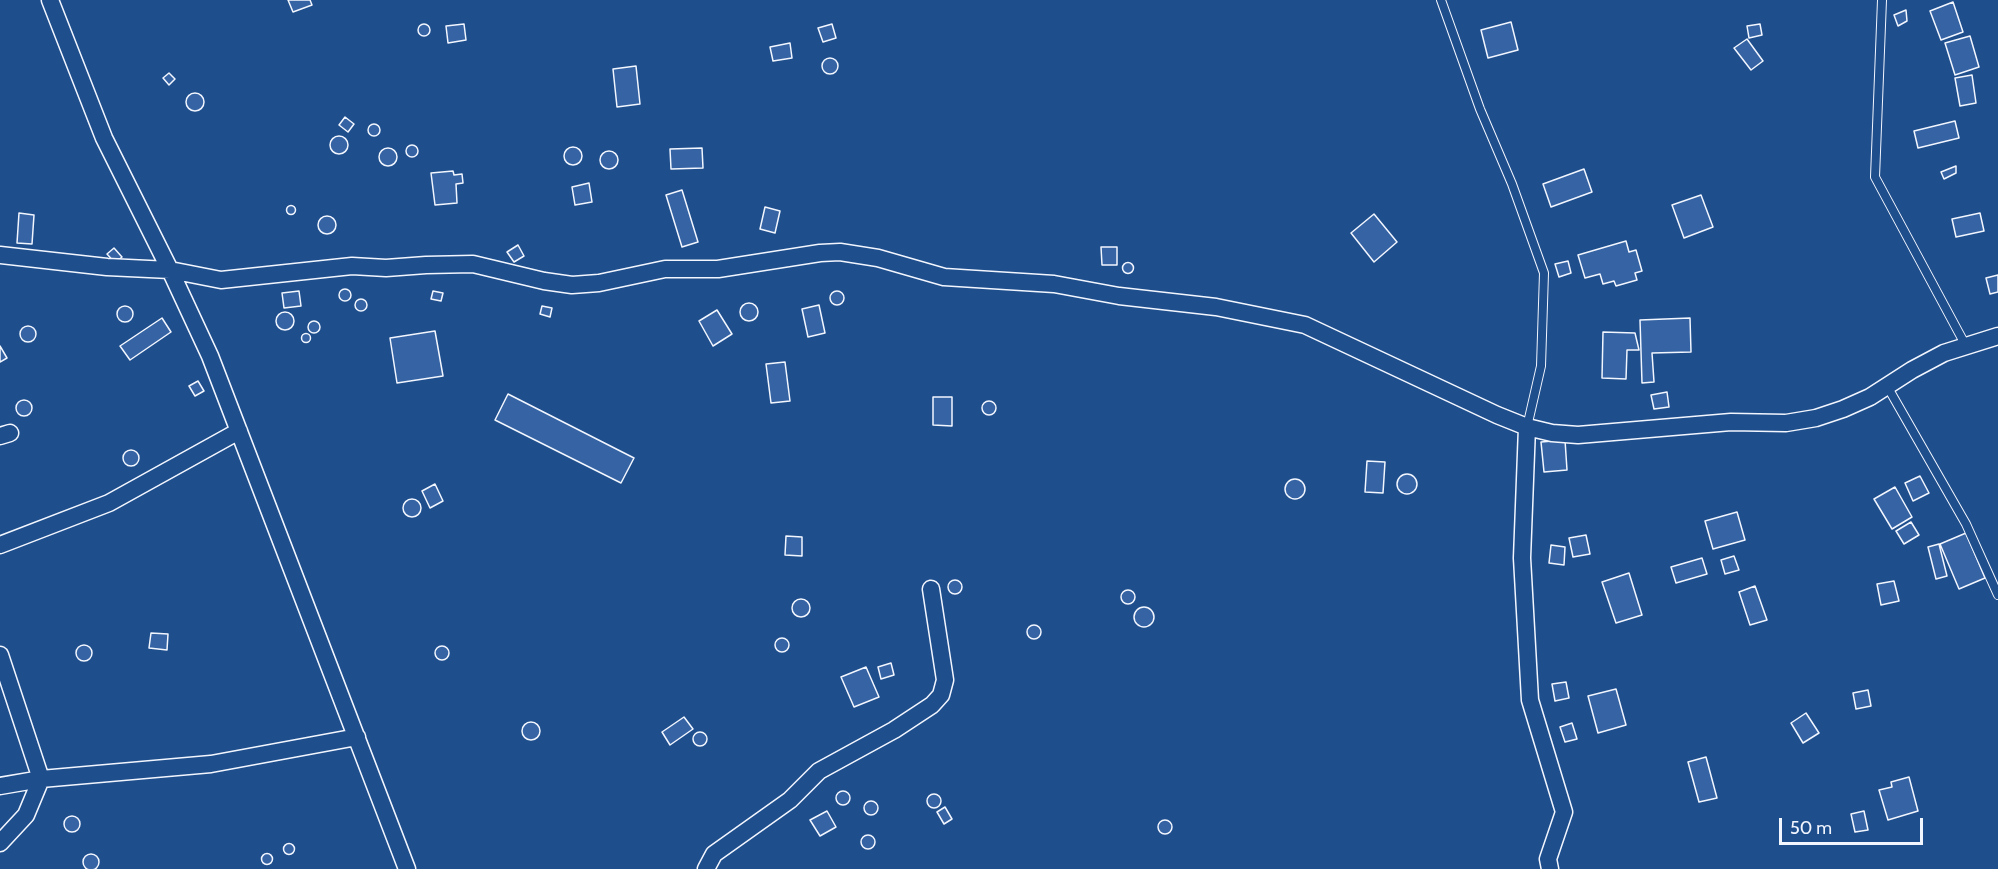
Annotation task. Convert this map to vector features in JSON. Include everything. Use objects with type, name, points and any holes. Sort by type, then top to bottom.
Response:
[{"type":"street","points":[[50,0],[104,138],[171,270],[210,356],[407,869]]},
{"type":"street","points":[[0,255],[107,267],[171,270],[221,280],[352,266],[386,268],[473,264],[544,281],[572,285],[599,283],[665,269],[718,269],[840,252],[878,258],[944,277],[1054,284],[1119,296],[1216,307],[1305,325],[1527,427],[1552,433],[1578,435],[1731,422],[1786,423],[1816,418],[1870,397],[1944,353],[1998,336]]},
{"type":"street","points":[[1527,427],[1522,558],[1530,700],[1564,812],[1548,859],[1550,869]]},
{"type":"street","points":[[0,545],[109,502],[240,431]]},
{"type":"street","points":[[706,869],[714,854],[790,801],[819,771],[894,730],[932,705],[941,695],[945,680],[931,589]]},
{"type":"street","points":[[0,655],[41,779],[26,815],[0,843]]},
{"type":"street","points":[[0,786],[41,779],[211,764],[357,737]]},
{"type":"lane","points":[[1441,0],[1480,109],[1512,184],[1544,273],[1541,366],[1527,427]]},
{"type":"lane","points":[[1882,0],[1875,177],[1966,346]]},
{"type":"lane","points":[[1887,386],[1966,524],[1998,595]]},
{"type":"building","points":[[288,0],[310,0],[312,5],[293,12]]},
{"type":"building","points":[[1953,2],[1963,32],[1941,40],[1930,11]]},
{"type":"building","points":[[1906,10],[1907,21],[1898,26],[1894,15]]},
{"type":"building","points":[[1511,22],[1518,50],[1488,58],[1481,30]]},
{"type":"building","points":[[426,24],[430,30],[426,36],[422,36],[418,28]]},
{"type":"building","points":[[464,24],[466,40],[448,43],[446,26]]},
{"type":"building","points":[[832,24],[836,38],[823,42],[818,28]]},
{"type":"building","points":[[1760,24],[1762,35],[1749,38],[1747,26]]},
{"type":"building","points":[[1970,36],[1979,67],[1955,75],[1945,43]]},
{"type":"building","points":[[1747,39],[1763,61],[1751,70],[1734,48]]},
{"type":"building","points":[[790,43],[792,58],[773,61],[770,47]]},
{"type":"building","points":[[830,58],[836,60],[838,66],[836,72],[830,74],[824,72],[822,66],[824,60]]},
{"type":"building","points":[[636,66],[640,104],[617,107],[613,69]]},
{"type":"building","points":[[169,73],[175,79],[169,85],[163,78]]},
{"type":"building","points":[[1972,75],[1976,103],[1960,106],[1955,78]]},
{"type":"building","points":[[195,93],[201,96],[204,102],[201,108],[195,111],[189,108],[186,102],[189,96]]},
{"type":"building","points":[[345,117],[354,124],[348,132],[339,125]]},
{"type":"building","points":[[1955,121],[1959,138],[1918,148],[1914,131]]},
{"type":"building","points":[[376,124],[380,130],[376,136],[372,136],[368,128]]},
{"type":"building","points":[[339,136],[345,139],[348,145],[345,151],[339,154],[333,151],[330,145],[333,139]]},
{"type":"building","points":[[414,145],[418,151],[414,157],[410,157],[406,149]]},
{"type":"building","points":[[573,147],[579,150],[582,156],[579,162],[573,165],[567,162],[564,156],[567,150]]},
{"type":"building","points":[[388,148],[394,151],[397,157],[394,163],[388,166],[382,163],[379,157],[382,151]]},
{"type":"building","points":[[702,148],[703,168],[671,169],[670,149]]},
{"type":"building","points":[[609,151],[615,154],[618,160],[615,166],[609,169],[603,166],[600,160],[603,154]]},
{"type":"building","points":[[1956,166],[1956,173],[1944,179],[1941,172]]},
{"type":"building","points":[[1584,169],[1592,192],[1551,207],[1543,184]]},
{"type":"building","points":[[453,171],[454,175],[462,174],[463,183],[456,184],[457,203],[435,205],[431,173]]},
{"type":"building","points":[[589,183],[592,202],[575,205],[572,187]]},
{"type":"building","points":[[682,190],[698,242],[682,247],[666,195]]},
{"type":"building","points":[[1701,195],[1713,227],[1684,238],[1672,205]]},
{"type":"building","points":[[291,205],[296,210],[291,215],[286,210]]},
{"type":"building","points":[[765,207],[780,211],[775,233],[760,229]]},
{"type":"building","points":[[19,213],[34,215],[32,244],[17,243]]},
{"type":"building","points":[[1980,213],[1984,231],[1956,237],[1952,219]]},
{"type":"building","points":[[1374,214],[1397,242],[1374,262],[1351,233]]},
{"type":"building","points":[[327,216],[333,219],[336,225],[333,231],[327,234],[321,231],[318,225],[321,219]]},
{"type":"building","points":[[1626,241],[1629,252],[1636,250],[1642,271],[1635,273],[1637,280],[1616,286],[1614,281],[1603,284],[1600,274],[1585,278],[1578,255]]},
{"type":"building","points":[[518,245],[524,256],[514,262],[507,252]]},
{"type":"building","points":[[1101,247],[1117,247],[1117,265],[1102,265]]},
{"type":"building","points":[[114,248],[122,257],[115,263],[107,254]]},
{"type":"building","points":[[1568,261],[1571,273],[1559,277],[1555,264]]},
{"type":"building","points":[[1128,263],[1132,264],[1132,272],[1128,273],[1124,272],[1123,268],[1124,264]]},
{"type":"building","points":[[1998,275],[1998,292],[1990,294],[1986,278]]},
{"type":"building","points":[[347,289],[351,295],[347,301],[343,301],[339,293]]},
{"type":"building","points":[[299,291],[301,306],[284,308],[282,293]]},
{"type":"building","points":[[433,291],[443,293],[441,301],[431,299]]},
{"type":"building","points":[[834,291],[840,291],[844,298],[840,305],[834,305],[830,301],[830,295]]},
{"type":"building","points":[[363,299],[367,305],[363,311],[359,311],[355,303]]},
{"type":"building","points":[[749,303],[755,306],[758,312],[755,318],[749,321],[743,318],[740,312],[743,306]]},
{"type":"building","points":[[819,305],[825,333],[808,337],[802,309]]},
{"type":"building","points":[[125,306],[133,314],[125,322],[117,314]]},
{"type":"building","points":[[542,306],[552,308],[550,317],[540,314]]},
{"type":"building","points":[[717,310],[732,334],[713,346],[699,321]]},
{"type":"building","points":[[285,312],[291,315],[294,321],[291,327],[285,330],[279,327],[276,321],[279,315]]},
{"type":"building","points":[[162,318],[171,332],[130,360],[120,346]]},
{"type":"building","points":[[1690,318],[1691,352],[1652,353],[1654,382],[1642,383],[1640,320]]},
{"type":"building","points":[[316,321],[320,327],[316,333],[312,333],[308,325]]},
{"type":"building","points":[[28,326],[36,334],[28,342],[20,334]]},
{"type":"building","points":[[435,331],[443,376],[397,383],[390,338]]},
{"type":"building","points":[[1603,332],[1635,333],[1639,350],[1627,350],[1626,379],[1602,378]]},
{"type":"building","points":[[306,333],[311,338],[306,343],[301,338]]},
{"type":"building","points":[[0,346],[7,358],[0,362]]},
{"type":"building","points":[[785,362],[790,401],[771,403],[766,364]]},
{"type":"building","points":[[198,381],[204,391],[195,396],[189,386]]},
{"type":"building","points":[[1667,392],[1669,407],[1654,409],[1651,395]]},
{"type":"building","points":[[508,394],[634,458],[621,483],[495,420]]},
{"type":"building","points":[[933,397],[952,397],[952,426],[933,425]]},
{"type":"building","points":[[24,400],[32,408],[24,416],[16,408]]},
{"type":"building","points":[[986,401],[992,401],[996,408],[992,415],[986,415],[982,411],[982,405]]},
{"type":"building","points":[[1565,440],[1567,470],[1544,472],[1541,442]]},
{"type":"building","points":[[131,450],[139,458],[131,466],[123,458]]},
{"type":"building","points":[[1367,461],[1385,462],[1383,493],[1365,492]]},
{"type":"building","points":[[1403,474],[1411,474],[1417,480],[1417,488],[1411,494],[1403,494],[1397,488],[1397,480]]},
{"type":"building","points":[[1920,476],[1929,493],[1913,501],[1905,483]]},
{"type":"building","points":[[1291,479],[1299,479],[1305,485],[1305,493],[1299,499],[1291,499],[1285,493],[1285,485]]},
{"type":"building","points":[[435,484],[443,501],[430,508],[422,491]]},
{"type":"building","points":[[1895,487],[1912,517],[1892,529],[1874,499]]},
{"type":"building","points":[[412,499],[418,502],[421,508],[418,514],[412,517],[406,514],[403,508],[406,502]]},
{"type":"building","points":[[1737,512],[1745,540],[1713,549],[1705,521]]},
{"type":"building","points":[[1911,522],[1919,535],[1904,544],[1896,531]]},
{"type":"building","points":[[1966,533],[1985,578],[1959,589],[1940,544]]},
{"type":"building","points":[[1586,535],[1590,554],[1573,557],[1569,538]]},
{"type":"building","points":[[786,536],[802,537],[802,556],[785,555]]},
{"type":"building","points":[[1939,544],[1947,576],[1936,579],[1928,547]]},
{"type":"building","points":[[1551,545],[1565,547],[1564,565],[1549,563]]},
{"type":"building","points":[[1734,556],[1739,570],[1725,574],[1721,560]]},
{"type":"building","points":[[1702,558],[1707,574],[1676,583],[1671,567]]},
{"type":"building","points":[[1629,573],[1642,615],[1616,623],[1602,582]]},
{"type":"building","points":[[952,580],[958,580],[962,587],[958,594],[952,594],[948,590],[948,584]]},
{"type":"building","points":[[1894,581],[1899,601],[1881,605],[1877,584]]},
{"type":"building","points":[[1755,586],[1767,620],[1750,625],[1739,592]]},
{"type":"building","points":[[1125,590],[1131,590],[1135,597],[1131,604],[1125,604],[1121,600],[1121,594]]},
{"type":"building","points":[[801,599],[807,602],[810,608],[807,614],[801,617],[795,614],[792,608],[795,602]]},
{"type":"building","points":[[1140,607],[1148,607],[1154,613],[1154,621],[1148,627],[1140,627],[1134,621],[1134,613]]},
{"type":"building","points":[[1031,625],[1037,625],[1041,632],[1037,639],[1031,639],[1027,635],[1027,629]]},
{"type":"building","points":[[151,633],[168,634],[167,650],[149,648]]},
{"type":"building","points":[[782,638],[787,640],[789,645],[787,650],[782,652],[777,650],[775,645],[777,640]]},
{"type":"building","points":[[84,645],[92,653],[84,661],[76,653]]},
{"type":"building","points":[[442,646],[447,648],[449,653],[447,658],[442,660],[437,658],[435,653],[437,648]]},
{"type":"building","points":[[891,663],[894,675],[881,679],[878,667]]},
{"type":"building","points":[[866,667],[879,697],[854,707],[841,677]]},
{"type":"building","points":[[1566,682],[1569,698],[1555,701],[1552,684]]},
{"type":"building","points":[[1616,689],[1626,725],[1598,733],[1588,696]]},
{"type":"building","points":[[1868,690],[1871,706],[1856,709],[1853,693]]},
{"type":"building","points":[[1806,713],[1819,733],[1803,743],[1791,723]]},
{"type":"building","points":[[684,717],[693,729],[670,745],[662,732]]},
{"type":"building","points":[[531,722],[537,725],[540,731],[537,737],[531,740],[525,737],[522,731],[525,725]]},
{"type":"building","points":[[1572,723],[1577,739],[1565,742],[1560,727]]},
{"type":"building","points":[[700,732],[705,734],[707,739],[705,744],[700,746],[695,744],[693,739],[695,734]]},
{"type":"building","points":[[1706,757],[1717,798],[1699,802],[1688,762]]},
{"type":"building","points":[[1909,777],[1918,811],[1888,820],[1879,790],[1892,787],[1891,782]]},
{"type":"building","points":[[843,791],[848,793],[850,798],[848,803],[843,805],[838,803],[836,798],[838,793]]},
{"type":"building","points":[[934,794],[939,796],[941,801],[939,806],[934,808],[929,806],[927,801],[929,796]]},
{"type":"building","points":[[871,801],[876,803],[878,808],[876,813],[871,815],[866,813],[864,808],[866,803]]},
{"type":"building","points":[[945,807],[952,819],[944,824],[937,812]]},
{"type":"building","points":[[827,811],[836,827],[820,836],[810,820]]},
{"type":"building","points":[[1864,811],[1868,830],[1855,832],[1851,814]]},
{"type":"building","points":[[72,816],[78,818],[80,824],[78,830],[72,832],[66,830],[64,824],[66,818]]},
{"type":"building","points":[[1162,820],[1168,820],[1172,827],[1168,834],[1162,834],[1158,830],[1158,824]]},
{"type":"building","points":[[868,835],[873,837],[875,842],[873,847],[868,849],[863,847],[861,842],[863,837]]},
{"type":"building","points":[[289,843],[295,849],[289,855],[283,849]]},
{"type":"building","points":[[267,853],[273,859],[267,865],[261,859]]},
{"type":"building","points":[[91,854],[97,856],[99,862],[97,868],[91,870],[85,868],[83,862],[85,856]]}]
